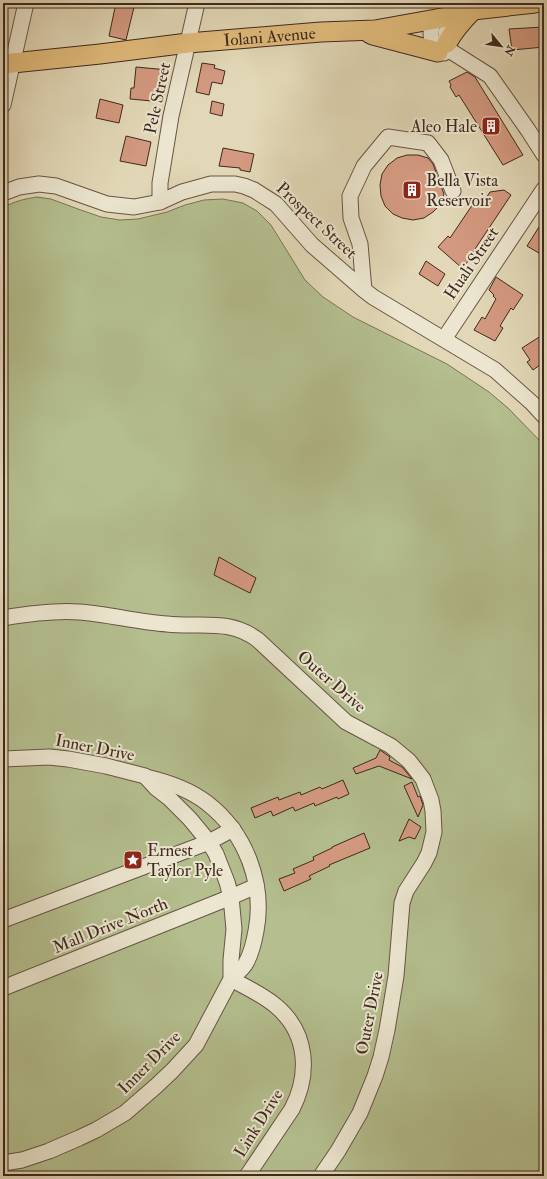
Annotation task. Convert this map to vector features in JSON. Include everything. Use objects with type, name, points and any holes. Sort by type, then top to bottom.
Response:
[{"type":"main road","name":"Iolani Avenue","points":[[7,63],[100,54],[188,43],[321,32],[375,30],[472,6],[535,3]]},
{"type":"main road","points":[[364,30],[372,35],[443,47],[472,6]]},
{"type":"street","points":[[3,105],[7,63],[26,3]]},
{"type":"street","name":"Pele Street","points":[[160,202],[160,183],[171,116],[197,3]]},
{"type":"street","points":[[442,14],[430,30],[432,42],[461,57],[490,76],[544,155]]},
{"type":"street","points":[[364,290],[360,244],[351,218],[350,196],[364,166],[388,137],[428,143],[441,160],[453,191]]},
{"type":"street","name":"Prospect Street","points":[[3,193],[19,187],[39,184],[56,186],[107,204],[134,207],[160,202],[182,192],[211,184],[235,184],[254,190],[276,204],[312,245],[364,290],[373,297],[495,370],[532,403],[544,416]]},
{"type":"street","name":"Huali Street","points":[[444,339],[544,189]]},
{"type":"street","name":"Outer Drive","points":[[3,618],[72,611],[162,624],[223,626],[236,628],[258,640],[346,722],[401,753],[417,770],[423,779],[431,800],[434,832],[429,853],[410,885],[402,903],[396,976],[381,1057],[360,1113],[338,1151],[321,1176]]},
{"type":"street","name":"Inner Drive","points":[[3,759],[49,757],[68,759],[106,766],[145,776],[190,819],[208,842],[222,868],[231,897],[234,929],[231,979],[196,1045],[172,1071],[156,1087],[110,1122],[63,1146],[22,1160],[3,1163]]},
{"type":"street","points":[[145,776],[173,784],[197,796],[217,812],[242,844],[248,856],[256,886],[258,910],[255,938],[246,965],[231,979]]},
{"type":"street","points":[[3,920],[208,842],[232,830]]},
{"type":"street","name":"Mall Drive North","points":[[3,988],[256,886]]},
{"type":"street","name":"Link Drive","points":[[231,979],[268,999],[284,1014],[291,1023],[301,1044],[304,1066],[303,1077],[297,1099],[292,1109],[247,1176]]},
{"type":"green space","points":[[37,197],[51,199],[101,217],[120,220],[138,219],[167,212],[204,200],[223,199],[243,203],[257,211],[271,225],[305,280],[323,297],[353,317],[447,364],[489,392],[508,408],[544,445],[544,1176],[3,1176],[3,208],[15,202]]},
{"type":"building","points":[[116,3],[135,3],[126,40],[109,36]]},
{"type":"building","points":[[544,27],[544,47],[512,50],[509,29]]},
{"type":"building","points":[[202,63],[215,65],[214,68],[225,71],[222,84],[212,82],[209,95],[196,92]]},
{"type":"building","points":[[136,67],[168,70],[167,80],[165,80],[163,102],[130,99],[131,88],[134,88]]},
{"type":"building","name":"Aleo Hale","points":[[467,72],[475,77],[523,155],[503,165],[459,95],[456,97],[450,87],[451,85],[449,81]]},
{"type":"building","points":[[100,99],[123,105],[119,123],[96,118]]},
{"type":"building","points":[[212,101],[224,104],[222,116],[210,113]]},
{"type":"building","points":[[126,136],[151,142],[146,166],[120,161]]},
{"type":"building","points":[[223,148],[254,154],[250,172],[240,170],[240,168],[219,166]]},
{"type":"building","name":"Bella Vista Reservoir","points":[[407,155],[418,155],[428,158],[433,164],[444,194],[440,205],[433,212],[424,218],[413,220],[402,218],[393,214],[385,206],[381,196],[380,185],[382,174],[388,165],[397,158]]},
{"type":"building","points":[[504,190],[511,195],[471,255],[472,257],[462,268],[438,247],[448,236],[450,238],[475,201],[481,206],[490,192]]},
{"type":"building","points":[[544,219],[544,256],[527,246]]},
{"type":"building","points":[[426,261],[445,274],[438,286],[419,274]]},
{"type":"building","points":[[496,277],[523,295],[513,310],[511,308],[500,326],[503,328],[495,341],[474,330],[482,317],[485,319],[496,299],[489,290]]},
{"type":"building","points":[[544,334],[544,362],[533,370],[527,362],[530,360],[522,348]]},
{"type":"building","points":[[219,557],[256,578],[250,593],[214,575]]},
{"type":"building","points":[[380,750],[390,757],[389,760],[402,767],[412,779],[379,766],[356,774],[353,768],[376,758]]},
{"type":"building","points":[[343,780],[349,794],[315,806],[314,803],[295,811],[293,807],[273,816],[271,811],[255,818],[251,808],[278,797],[279,800],[300,792],[301,795],[320,787],[322,789]]},
{"type":"building","points":[[412,782],[423,805],[418,817],[404,786]]},
{"type":"building","points":[[409,819],[421,827],[415,839],[409,837],[399,841]]},
{"type":"building","points":[[364,833],[370,848],[329,865],[330,866],[309,876],[311,879],[284,891],[279,879],[295,873],[293,869],[314,860],[313,857]]},
{"type":"place","name":"Aleo Hale","points":[[491,126]]},
{"type":"place","name":"Bella Vista Reservoir","points":[[412,190]]},
{"type":"place","name":"Ernest Taylor Pyle","points":[[133,860]]}]
